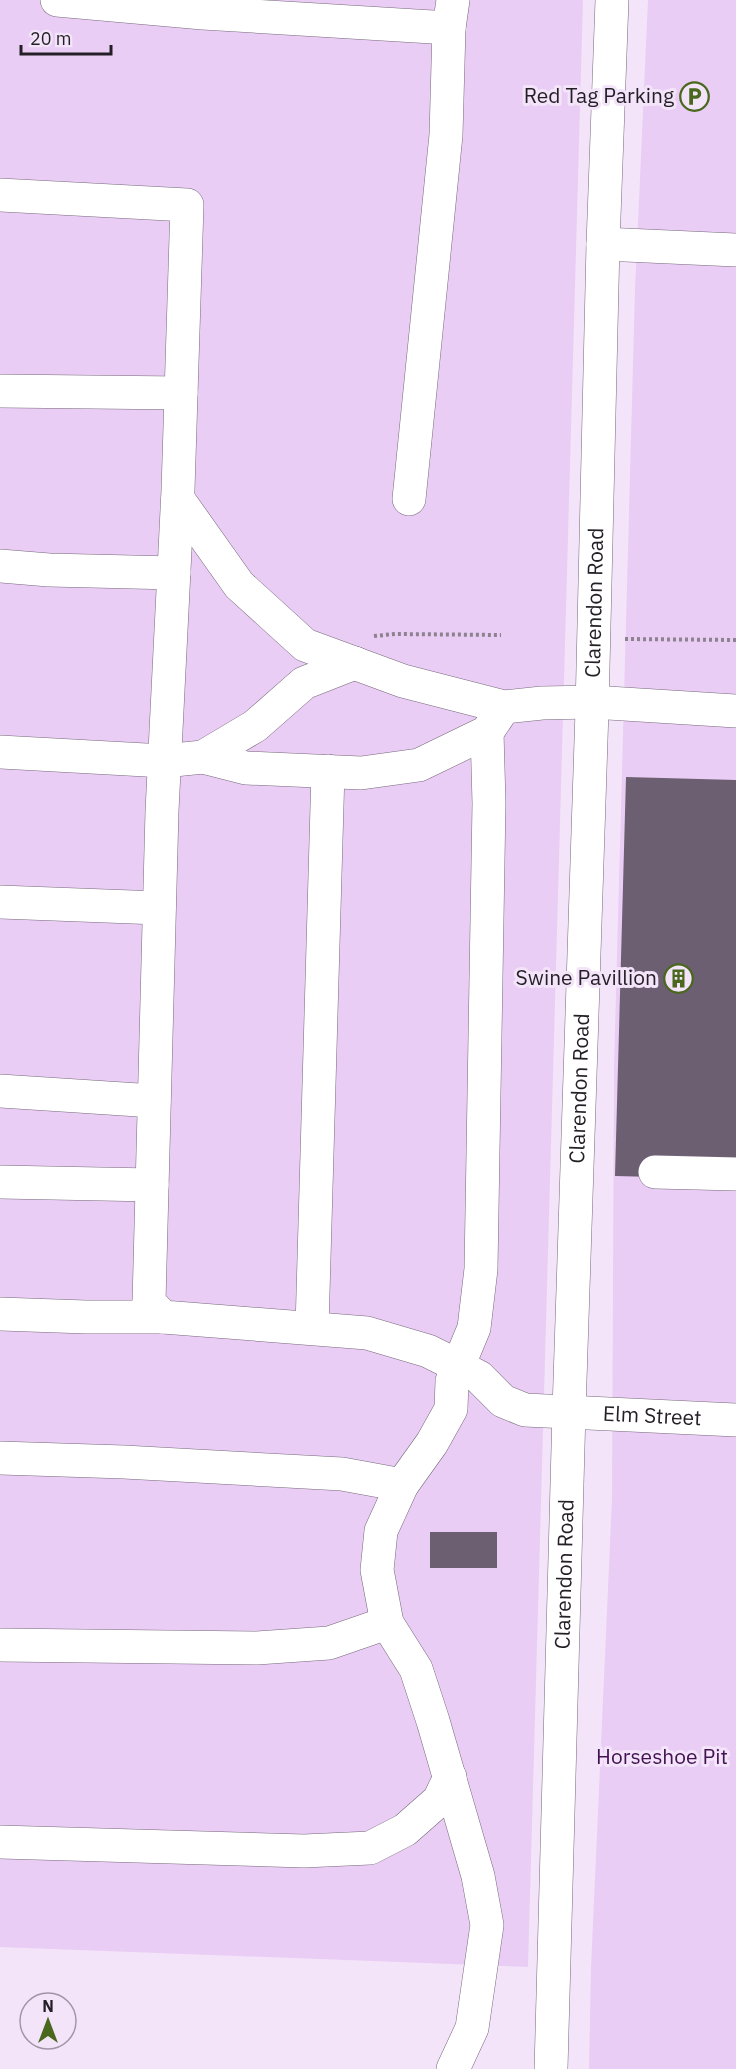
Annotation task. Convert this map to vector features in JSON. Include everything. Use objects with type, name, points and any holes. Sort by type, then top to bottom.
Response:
[{"type":"street","points":[[57,0],[203,13],[451,14],[446,135],[409,499]]},
{"type":"street","name":"Clarendon Road","points":[[551,2069],[592,702],[603,243],[612,0]]},
{"type":"street","points":[[0,195],[187,205],[178,499],[164,761],[149,1302],[163,1317]]},
{"type":"street","points":[[603,243],[736,250]]},
{"type":"street","points":[[0,392],[181,393]]},
{"type":"street","points":[[178,499],[239,585],[305,645],[364,650],[403,681],[496,719]]},
{"type":"street","points":[[0,566],[49,570],[174,573]]},
{"type":"street","points":[[203,758],[255,726],[304,683],[364,650]]},
{"type":"street","points":[[0,753],[164,761],[203,758],[246,768],[361,773],[419,765],[496,719],[542,703],[732,705]]},
{"type":"street","points":[[453,2069],[472,2028],[487,1925],[477,1876],[450,1777],[416,1669],[387,1623],[377,1570],[381,1531],[402,1485],[432,1443],[451,1409],[452,1381],[474,1328],[481,1269],[489,803],[496,719]]},
{"type":"street","points":[[312,1328],[328,771]]},
{"type":"street","points":[[0,902],[159,908]]},
{"type":"street","points":[[0,1091],[154,1101]]},
{"type":"street","points":[[655,1172],[736,1174]]},
{"type":"street","points":[[0,1182],[152,1185]]},
{"type":"street","name":"Elm Street","points":[[0,1314],[163,1317],[367,1333],[428,1352],[458,1366],[479,1377],[503,1401],[518,1409],[736,1420]]},
{"type":"street","points":[[0,1458],[342,1474],[402,1485]]},
{"type":"street","points":[[0,1645],[281,1647],[328,1644],[387,1623]]},
{"type":"street","points":[[0,1842],[304,1851],[369,1848],[405,1830],[439,1800],[450,1777]]},
{"type":"path","points":[[364,650],[395,634],[501,635]]},
{"type":"path","points":[[624,639],[736,640]]},
{"type":"green space","points":[[0,0],[583,0],[528,1967],[0,1947]]},
{"type":"green space","name":"Horseshoe Pit","points":[[648,0],[736,0],[736,2069],[589,2069],[591,1968],[612,1499],[614,1068],[635,290]]},
{"type":"building","name":"Swine Pavillion","points":[[626,777],[736,780],[736,1179],[615,1176]]},
{"type":"building","points":[[430,1532],[497,1532],[497,1568],[430,1568]]},
{"type":"place","name":"Red Tag Parking","points":[[695,96]]},
{"type":"place","name":"Swine Pavillion","points":[[678,978]]}]
